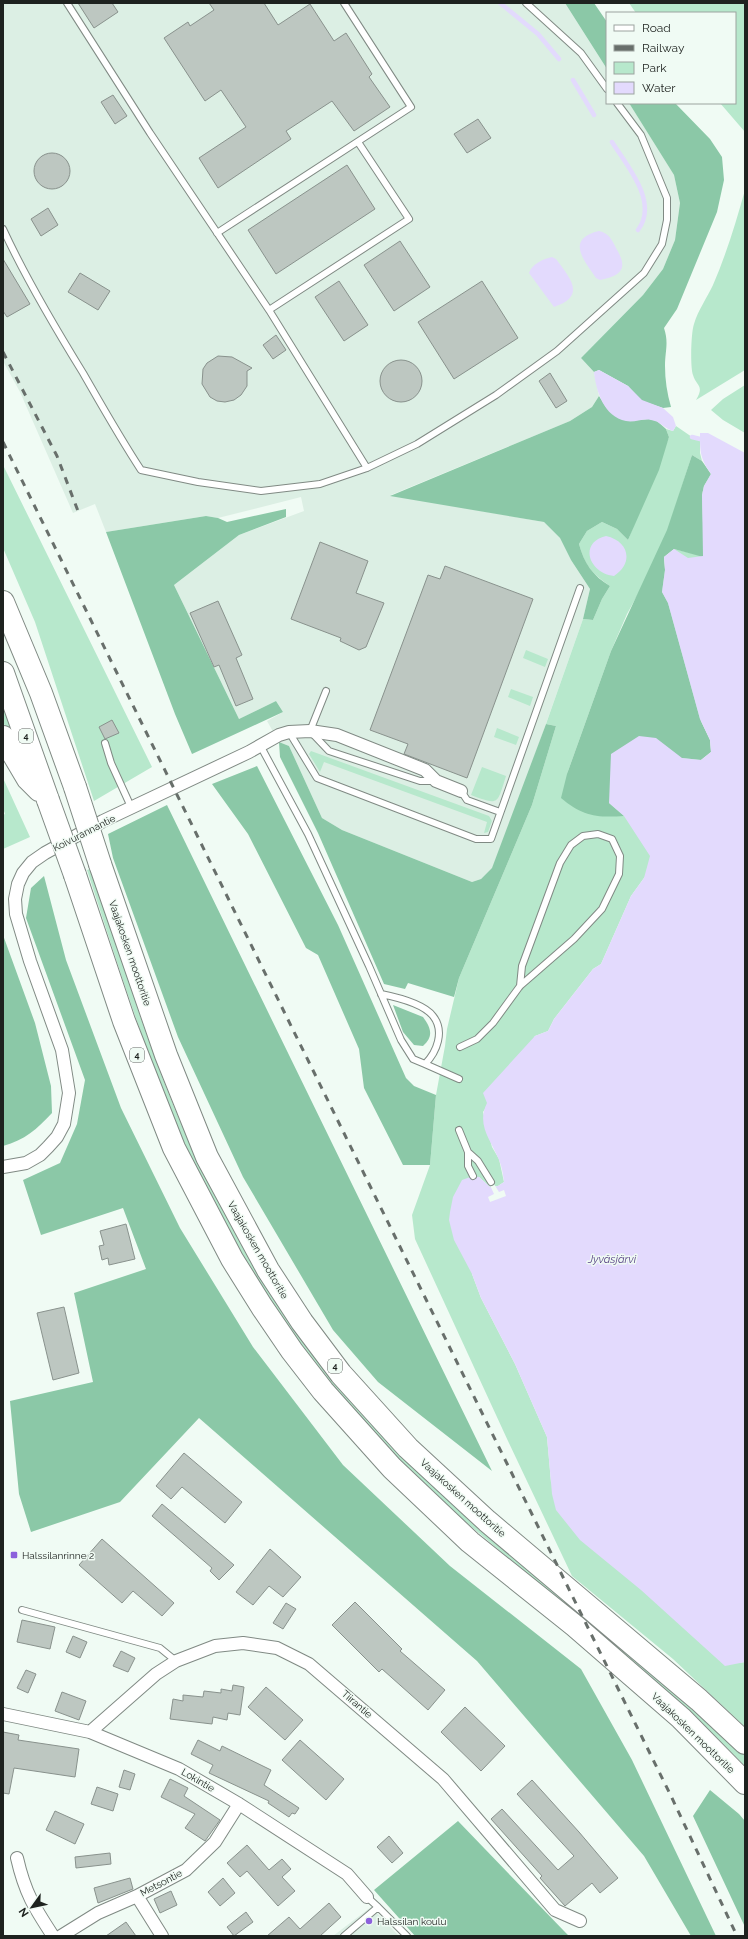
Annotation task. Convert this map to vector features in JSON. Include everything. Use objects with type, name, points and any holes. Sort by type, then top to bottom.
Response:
[{"type":"highway","name":"Vaajakosken moottoritie","points":[[3,602],[41,693],[75,787],[166,1055],[207,1157],[268,1270],[302,1322],[341,1374],[408,1448],[487,1521],[699,1700],[745,1743]]},
{"type":"highway","name":"Vaajakosken moottoritie","points":[[3,673],[75,876],[124,1021],[174,1148],[232,1259],[262,1308],[292,1351],[323,1391],[392,1468],[470,1542],[575,1626],[680,1718],[745,1783]]},
{"type":"highway","points":[[3,737],[28,779],[48,800]]},
{"type":"street","name":"Koivurannantie","points":[[3,1167],[26,1163],[40,1155],[57,1137],[64,1124],[69,1093],[62,1050],[30,962],[18,921],[15,899],[18,884],[23,873],[32,862],[45,853],[103,822],[249,752],[279,735],[289,732],[310,731],[337,735],[425,770],[436,781],[461,791]]},
{"type":"street","name":"Tiirantie","points":[[90,1732],[156,1674],[176,1661],[215,1646],[243,1643],[277,1648],[309,1664],[443,1779],[555,1910],[580,1921]]},
{"type":"street","name":"Lokintie","points":[[3,1714],[90,1732],[179,1769],[239,1804],[347,1874],[367,1896]]},
{"type":"street","name":"Metsontie","points":[[61,1936],[98,1913],[137,1896],[186,1870],[215,1842],[239,1804]]},
{"type":"street","points":[[18,1858],[22,1882],[31,1902],[53,1936]]},
{"type":"street","points":[[137,1896],[162,1936]]},
{"type":"lane","points":[[67,3],[146,127],[269,310],[367,468]]},
{"type":"lane","points":[[217,233],[411,107],[344,3]]},
{"type":"lane","points":[[526,3],[581,54],[606,88]]},
{"type":"lane","points":[[3,229],[52,323],[117,434],[141,470],[198,482],[261,490],[320,484],[367,468],[418,444],[502,391],[558,351],[644,273],[662,244],[667,220],[667,198],[641,135],[618,104]]},
{"type":"lane","points":[[269,310],[409,219],[358,142]]},
{"type":"lane","points":[[289,732],[317,778],[476,839],[491,839],[580,588]]},
{"type":"lane","points":[[326,691],[310,731],[329,751],[420,781],[436,781]]},
{"type":"lane","points":[[106,743],[111,763],[132,809]]},
{"type":"lane","points":[[260,745],[308,834],[381,994],[400,1040],[413,1059],[459,1079]]},
{"type":"lane","points":[[461,791],[467,800],[500,812]]},
{"type":"lane","points":[[460,1047],[477,1039],[493,1023],[520,986],[574,939],[602,908],[619,874],[620,856],[612,839],[598,834],[584,836],[571,845],[567,851],[560,863],[522,966],[520,986]]},
{"type":"lane","points":[[381,994],[398,997],[419,1006],[433,1015],[438,1027],[439,1038],[433,1056],[425,1064]]},
{"type":"lane","points":[[459,1130],[468,1152],[468,1166],[473,1176]]},
{"type":"lane","points":[[468,1152],[478,1161],[491,1182]]},
{"type":"lane","points":[[22,1610],[160,1648],[176,1661]]},
{"type":"lane","points":[[367,1896],[407,1936]]},
{"type":"lane","points":[[344,1936],[378,1907]]},
{"type":"shaded area","points":[[3,3],[565,3],[606,67],[606,104],[630,104],[674,175],[680,203],[675,240],[663,269],[643,295],[581,358],[594,372],[599,396],[592,407],[570,421],[391,495],[544,522],[560,538],[571,560],[590,589],[583,619],[507,834],[492,869],[481,879],[472,882],[342,830],[322,818],[289,746],[279,742],[267,721],[283,712],[276,701],[239,719],[174,585],[239,535],[304,511],[301,497],[218,518],[206,516],[106,532],[95,504],[73,513],[20,392],[3,361]]},
{"type":"shaded area","name":"Halssilan koulu","points":[[371,1907],[399,1936],[333,1936]]},
{"type":"green space","points":[[565,3],[594,3],[606,21],[606,67]]},
{"type":"green space","points":[[629,3],[745,3],[745,132],[721,104],[736,104],[736,12],[635,12]]},
{"type":"green space","points":[[630,104],[676,104],[710,139],[722,157],[724,180],[717,212],[677,309],[664,328],[667,343],[665,376],[671,407],[663,408],[642,401],[628,386],[599,370],[594,372],[581,358],[643,295],[663,269],[675,240],[680,203],[674,175]]},
{"type":"green space","points":[[745,190],[745,370],[696,400],[699,395],[700,388],[694,379],[691,365],[693,328],[722,262]]},
{"type":"green space","points":[[745,385],[745,433],[723,420],[711,410],[723,399]]},
{"type":"green space","points":[[599,396],[606,407],[627,421],[649,419],[657,421],[666,429],[669,437],[659,470],[628,540],[617,529],[602,522],[587,531],[579,544],[590,568],[599,578],[610,586],[602,599],[593,620],[583,619],[590,589],[571,560],[560,538],[544,522],[390,496],[570,421],[592,407]]},
{"type":"green space","points":[[676,426],[692,437],[700,439],[700,453],[702,461],[692,455],[660,554],[627,614],[611,651],[567,774],[674,549],[703,556],[702,495],[704,486],[711,474],[698,803],[631,896],[601,964],[593,969],[554,1019],[548,1031],[535,1036],[483,1112],[492,1147],[499,1159],[504,1182],[498,1186],[490,1187],[479,1177],[472,1274],[481,1298],[515,1364],[547,1437],[551,1482],[739,1663],[745,1662],[745,1727],[673,1659],[572,1576],[415,1239],[412,1215],[430,1165],[436,1095],[447,1029],[459,978],[532,805],[556,726],[546,724],[583,619],[593,620],[602,599],[610,586],[599,578],[590,568],[579,544],[587,531],[602,522],[617,529],[628,540],[669,437],[666,429],[673,431]]},
{"type":"green space","points":[[692,455],[702,461],[711,474],[704,486],[702,495],[703,557],[674,549],[664,557],[665,570],[662,592],[668,603],[700,719],[710,740],[711,752],[701,760],[682,758],[609,803],[624,816],[606,817],[583,812],[576,809],[561,798],[567,774],[611,651],[667,530]]},
{"type":"green space","points":[[3,465],[152,767],[94,801],[35,622],[3,548]]},
{"type":"green space","points":[[286,509],[286,517],[239,535],[174,585],[239,719],[276,701],[283,712],[192,754],[175,714],[106,532],[206,516],[218,518],[227,522]]},
{"type":"green space","points":[[526,650],[548,659],[545,667],[523,658]]},
{"type":"green space","points":[[511,689],[533,697],[530,706],[508,697]]},
{"type":"green space","points":[[3,703],[21,758],[3,722]]},
{"type":"green space","points":[[546,724],[556,726],[532,805],[459,978],[454,997],[408,983],[405,989],[384,984],[318,833],[280,757],[279,742],[289,746],[322,818],[342,830],[472,882],[481,879],[492,868]]},
{"type":"green space","points":[[497,728],[519,737],[516,745],[494,737]]},
{"type":"green space","points":[[311,751],[489,816],[492,821],[488,832],[484,833],[487,822],[324,762],[320,772],[309,754]]},
{"type":"green space","points":[[257,766],[338,925],[406,1078],[414,1086],[436,1095],[430,1165],[403,1165],[364,1088],[359,1049],[318,955],[306,948],[248,834],[212,784]]},
{"type":"green space","points":[[482,767],[506,776],[499,797],[496,800],[487,801],[471,795]]},
{"type":"green space","points":[[3,778],[30,837],[3,849],[3,815],[5,814],[3,808]]},
{"type":"green space","points":[[167,805],[492,1471],[378,1382],[333,1330],[243,1177],[178,1037],[113,858],[108,834]]},
{"type":"green space","points":[[92,868],[140,1016],[182,1125],[198,1161],[231,1225],[294,1326],[738,1749],[745,1756],[745,1766],[689,1710],[435,1496],[358,1416],[322,1373],[289,1329],[259,1283],[217,1212],[170,1110],[140,1031],[87,870]]},
{"type":"green space","points":[[44,876],[66,960],[121,1108],[180,1228],[253,1347],[343,1465],[450,1566],[581,1669],[632,1760],[716,1936],[691,1936],[644,1856],[477,1661],[199,1418],[120,1502],[31,1532],[19,1494],[10,1401],[93,1382],[74,1293],[146,1269],[123,1208],[41,1235],[23,1180],[60,1163],[77,1124],[85,1080],[26,918],[31,888]]},
{"type":"green space","points":[[3,935],[35,1023],[51,1086],[52,1113],[30,1133],[18,1141],[3,1146]]},
{"type":"green space","points":[[393,1005],[423,1017],[428,1025],[430,1035],[429,1039],[423,1046],[414,1045],[403,1032]]},
{"type":"green space","points":[[710,1790],[739,1814],[745,1821],[745,1927],[693,1816]]},
{"type":"green space","points":[[458,1821],[569,1936],[415,1936],[374,1890]]},
{"type":"water","points":[[599,231],[608,235],[612,240],[622,261],[621,270],[618,273],[614,276],[600,280],[596,278],[580,251],[582,239]]},
{"type":"water","points":[[552,257],[556,259],[573,286],[573,292],[570,298],[564,303],[554,307],[529,273],[538,262]]},
{"type":"water","points":[[599,370],[628,386],[642,400],[663,408],[673,417],[676,426],[673,431],[654,421],[626,421],[618,419],[607,409],[599,395],[594,372]]},
{"type":"water","name":"Jyväsjärvi","points":[[700,433],[708,433],[745,453],[745,1662],[725,1666],[641,1590],[580,1540],[556,1510],[552,1494],[547,1437],[515,1364],[481,1298],[472,1274],[454,1240],[449,1220],[453,1197],[462,1180],[473,1176],[479,1177],[490,1187],[498,1186],[504,1182],[500,1163],[484,1125],[483,1118],[487,1103],[483,1093],[535,1036],[548,1031],[554,1019],[593,969],[601,964],[631,896],[644,878],[650,856],[624,816],[609,803],[611,754],[639,736],[656,738],[682,758],[701,760],[711,752],[710,740],[700,719],[668,603],[662,592],[665,570],[664,557],[674,549],[688,558],[703,556],[702,495],[704,486],[711,474],[701,455]]},
{"type":"water","points":[[606,536],[620,543],[624,547],[626,553],[624,565],[614,576],[605,574],[598,569],[590,558],[592,545],[597,540]]},
{"type":"pier","points":[[489,1183],[494,1184],[499,1192],[504,1190],[506,1196],[490,1202],[488,1197],[494,1194]]},
{"type":"building","points":[[78,3],[112,3],[118,12],[94,28]]},
{"type":"building","points":[[209,3],[264,3],[278,25],[310,4],[334,41],[346,33],[372,74],[369,77],[390,107],[354,131],[332,101],[286,131],[291,139],[218,188],[199,158],[246,127],[221,90],[205,101],[164,38],[188,22],[190,26],[214,10]]},
{"type":"building","points":[[113,95],[127,116],[115,124],[101,102]]},
{"type":"building","points":[[478,119],[491,138],[467,153],[454,134]]},
{"type":"building","points":[[56,153],[65,158],[69,164],[69,178],[65,184],[56,189],[48,189],[39,184],[35,178],[34,167],[39,158],[45,154]]},
{"type":"building","points":[[347,165],[375,209],[276,274],[248,230]]},
{"type":"building","points":[[48,208],[58,225],[41,236],[31,219]]},
{"type":"building","points":[[400,241],[430,287],[394,311],[364,265]]},
{"type":"building","points":[[3,259],[30,304],[7,317],[3,311]]},
{"type":"building","points":[[80,273],[110,291],[98,310],[68,292]]},
{"type":"building","points":[[339,281],[368,325],[344,341],[315,297]]},
{"type":"building","points":[[482,281],[518,338],[454,379],[418,322]]},
{"type":"building","points":[[276,335],[286,350],[273,359],[263,345]]},
{"type":"building","points":[[218,356],[232,357],[252,368],[247,371],[247,386],[241,395],[234,400],[225,402],[217,401],[210,397],[202,384],[203,369],[207,363]]},
{"type":"building","points":[[401,360],[416,366],[422,381],[416,396],[401,402],[386,396],[380,381],[386,366]]},
{"type":"building","points":[[550,373],[567,401],[556,408],[539,381]]},
{"type":"building","points":[[320,542],[368,561],[356,593],[384,603],[366,647],[359,650],[340,641],[341,638],[291,619]]},
{"type":"building","points":[[445,566],[533,599],[467,778],[404,754],[408,744],[370,730],[428,575],[440,579]]},
{"type":"building","points":[[218,601],[242,655],[236,658],[253,699],[236,706],[219,665],[214,667],[190,613]]},
{"type":"building","points":[[112,720],[119,733],[105,739],[99,727]]},
{"type":"building","points":[[126,1224],[135,1259],[109,1265],[108,1258],[102,1260],[99,1246],[104,1245],[100,1231]]},
{"type":"building","points":[[64,1307],[79,1373],[53,1380],[37,1313]]},
{"type":"building","points":[[184,1453],[242,1502],[225,1523],[182,1487],[171,1499],[156,1486]]},
{"type":"building","points":[[162,1504],[234,1565],[219,1580],[210,1571],[212,1568],[152,1516]]},
{"type":"building","points":[[102,1539],[174,1603],[162,1616],[133,1591],[122,1603],[79,1565]]},
{"type":"building","points":[[270,1549],[301,1577],[283,1597],[269,1586],[253,1605],[236,1592]]},
{"type":"building","points":[[355,1602],[402,1649],[400,1651],[445,1690],[428,1710],[382,1669],[379,1672],[332,1625]]},
{"type":"building","points":[[286,1603],[296,1609],[283,1629],[273,1623]]},
{"type":"building","points":[[22,1620],[55,1627],[50,1649],[17,1642]]},
{"type":"building","points":[[73,1636],[87,1642],[80,1658],[66,1652]]},
{"type":"building","points":[[121,1651],[135,1658],[128,1672],[113,1666]]},
{"type":"building","points":[[26,1670],[36,1674],[28,1693],[17,1688]]},
{"type":"building","points":[[233,1685],[244,1687],[240,1715],[228,1713],[227,1720],[213,1717],[212,1724],[170,1719],[173,1699],[183,1701],[183,1695],[203,1697],[204,1691],[221,1693],[221,1689],[232,1691]]},
{"type":"building","points":[[266,1687],[303,1720],[285,1740],[248,1707]]},
{"type":"building","points":[[62,1692],[86,1701],[79,1720],[55,1711]]},
{"type":"building","points":[[465,1707],[505,1746],[481,1771],[441,1732]]},
{"type":"building","points":[[3,1732],[19,1735],[18,1740],[79,1749],[75,1777],[14,1768],[9,1794],[3,1793]]},
{"type":"building","points":[[198,1740],[220,1751],[222,1746],[271,1770],[264,1785],[299,1808],[295,1814],[292,1813],[289,1817],[268,1803],[269,1801],[209,1773],[213,1765],[191,1754]]},
{"type":"building","points":[[300,1740],[344,1779],[326,1800],[282,1760]]},
{"type":"building","points":[[124,1770],[135,1774],[130,1790],[119,1787]]},
{"type":"building","points":[[170,1779],[188,1788],[184,1796],[220,1820],[205,1841],[185,1828],[195,1814],[161,1797]]},
{"type":"building","points":[[532,1780],[618,1878],[600,1893],[592,1883],[565,1906],[540,1878],[542,1876],[491,1819],[502,1809],[558,1870],[574,1856],[517,1794]]},
{"type":"building","points":[[97,1787],[118,1794],[113,1811],[91,1804]]},
{"type":"building","points":[[55,1811],[84,1824],[75,1844],[46,1830]]},
{"type":"building","points":[[389,1836],[403,1853],[392,1863],[377,1847]]},
{"type":"building","points":[[247,1845],[269,1870],[282,1859],[291,1869],[282,1877],[295,1891],[278,1906],[247,1871],[240,1877],[227,1863]]},
{"type":"building","points":[[110,1853],[111,1864],[76,1868],[75,1857]]},
{"type":"building","points":[[130,1878],[133,1889],[98,1903],[94,1888]]},
{"type":"building","points":[[223,1878],[235,1893],[220,1906],[208,1892]]},
{"type":"building","points":[[171,1891],[177,1905],[160,1913],[154,1899]]},
{"type":"building","points":[[329,1903],[341,1917],[320,1936],[267,1936],[289,1917],[300,1929]]},
{"type":"building","points":[[246,1912],[253,1922],[234,1936],[227,1927]]},
{"type":"building","points":[[126,1922],[136,1936],[106,1936]]},
{"type":"waterway","points":[[500,3],[538,34],[559,59]]},
{"type":"waterway","points":[[573,80],[594,115]]},
{"type":"waterway","points":[[612,142],[632,173],[643,196],[645,208],[644,219],[638,230]]},
{"type":"waterway","points":[[692,437],[700,439]]},
{"type":"railway","points":[[3,352],[57,456],[78,511]]},
{"type":"railway","points":[[3,442],[671,1796],[737,1936]]},
{"type":"place","name":"Halssilanrinne 2","points":[[14,1555]]},
{"type":"place","name":"Halssilan koulu","points":[[369,1921]]}]
